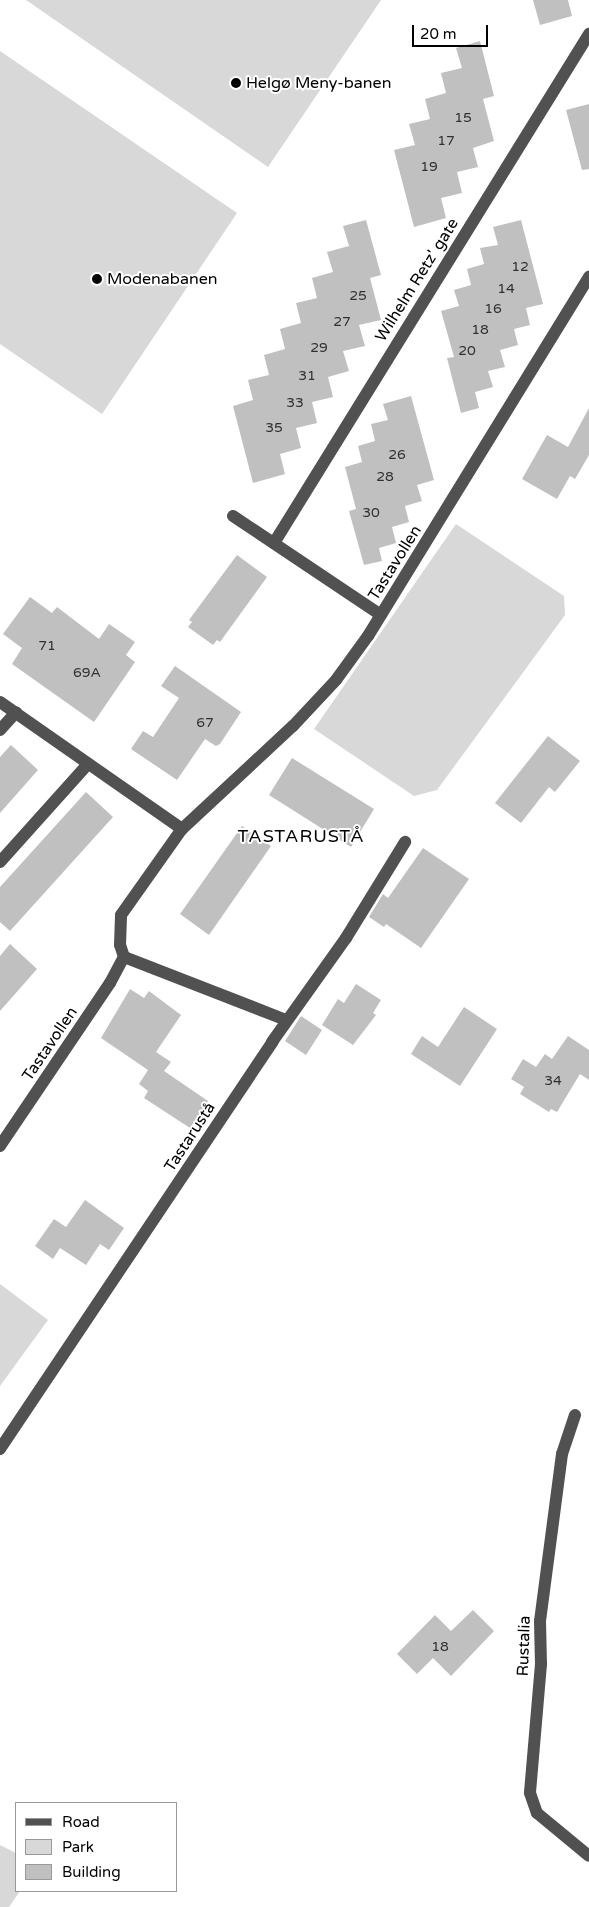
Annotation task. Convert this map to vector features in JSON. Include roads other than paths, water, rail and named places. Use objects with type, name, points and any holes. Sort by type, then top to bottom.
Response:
[{"type":"street","name":"Wilhelm Retz' gate","points":[[274,543],[589,34]]},
{"type":"street","name":"Tastavollen","points":[[0,1146],[110,983],[124,957],[120,945],[121,915],[182,829],[293,726],[336,680],[381,615],[589,277]]},
{"type":"street","points":[[233,516],[381,615]]},
{"type":"street","points":[[0,702],[182,829]]},
{"type":"street","points":[[0,730],[16,712]]},
{"type":"street","points":[[0,862],[88,764]]},
{"type":"street","name":"Tastarustå","points":[[0,1449],[286,1020],[346,938],[405,842]]},
{"type":"street","points":[[124,957],[286,1020]]},
{"type":"street","name":"Rustalia","points":[[576,1415],[562,1454],[540,1621],[540,1664],[530,1793],[537,1813],[589,1856]]},
{"type":"place","name":"Helgø Meny-banen","points":[[236,83]]},
{"type":"place","name":"Modenabanen","points":[[97,279]]},
{"type":"district","name":"TASTARUSTÅ","points":[[301,836]]}]
